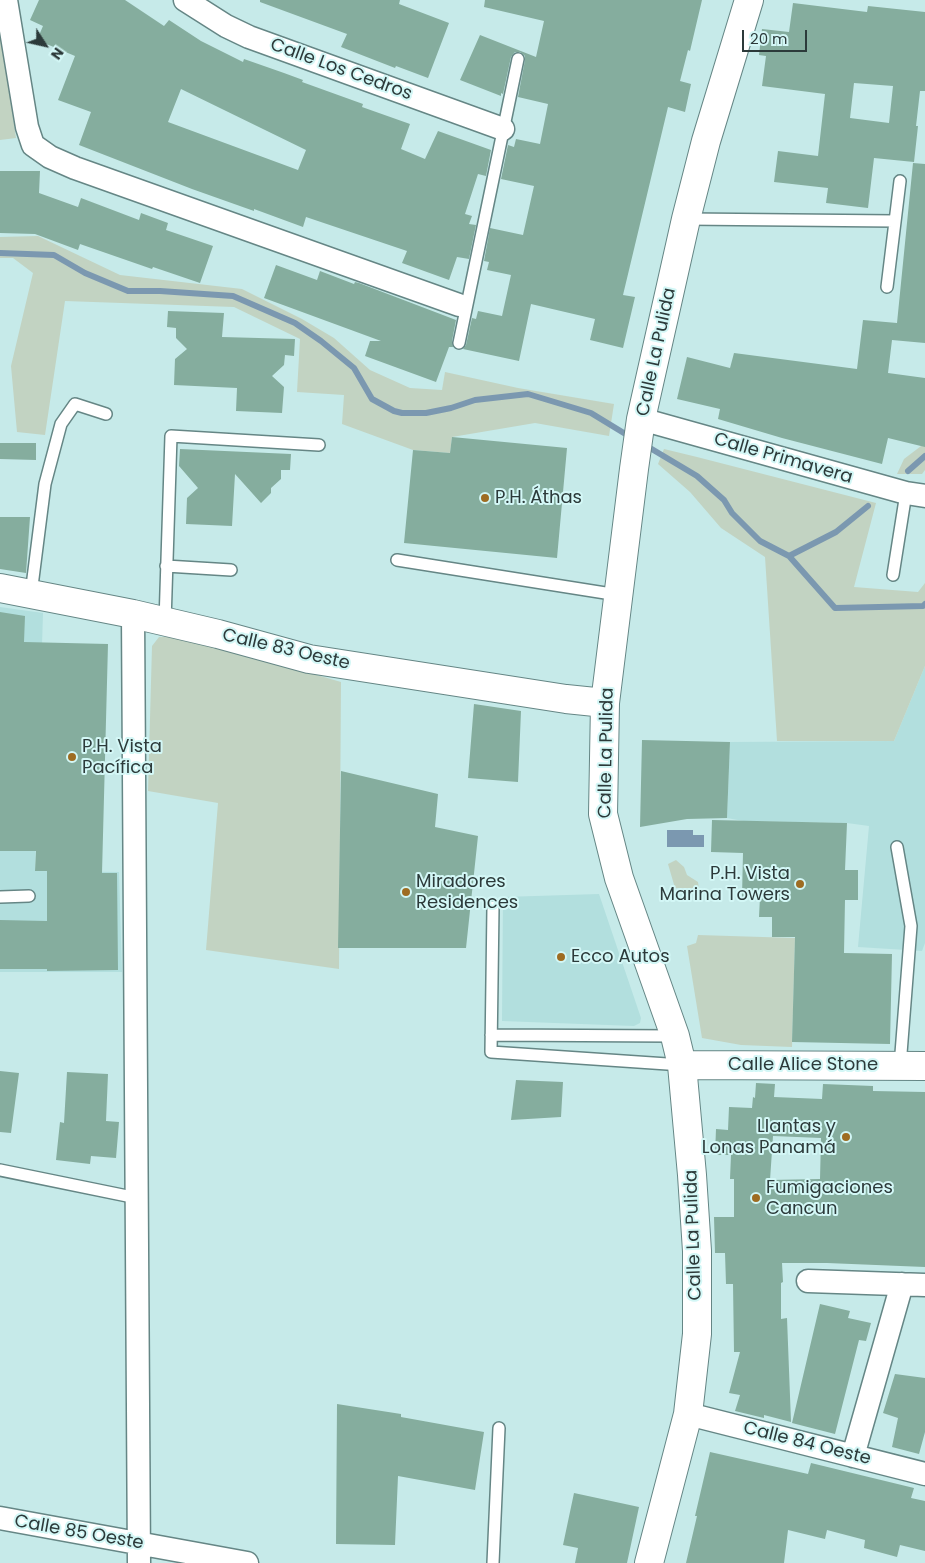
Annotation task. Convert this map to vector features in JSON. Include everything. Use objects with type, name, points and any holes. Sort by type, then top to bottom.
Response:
[{"type":"main road","name":"Calle La Pulida","points":[[649,1563],[688,1414],[697,1334],[697,1251],[682,1065],[675,1036],[619,878],[603,814],[605,703],[642,419],[686,219],[706,141],[749,0]]},
{"type":"main road","name":"Calle 83 Oeste","points":[[0,588],[133,614],[218,634],[310,659],[566,699],[605,703]]},
{"type":"main road","name":"Calle Alice Stone","points":[[682,1065],[913,1066]]},
{"type":"street","points":[[6,0],[27,127],[33,144],[50,158],[462,307]]},
{"type":"street","name":"Calle Los Cedros","points":[[185,0],[226,26],[249,37],[504,129]]},
{"type":"street","name":"Calle Primavera","points":[[642,419],[916,495]]},
{"type":"street","points":[[133,614],[139,1553]]},
{"type":"street","points":[[808,1281],[925,1284]]},
{"type":"street","points":[[853,1456],[902,1284]]},
{"type":"street","name":"Calle 84 Oeste","points":[[688,1414],[925,1474]]},
{"type":"street","name":"Calle 85 Oeste","points":[[0,1518],[139,1553],[247,1563]]},
{"type":"lane","points":[[459,343],[462,307],[504,129],[518,60]]},
{"type":"lane","points":[[887,288],[900,181]]},
{"type":"lane","points":[[686,219],[895,221]]},
{"type":"lane","points":[[31,594],[45,484],[60,424],[75,404],[106,414]]},
{"type":"lane","points":[[165,622],[171,436],[320,444]]},
{"type":"lane","points":[[893,574],[916,495]]},
{"type":"lane","points":[[397,560],[618,595]]},
{"type":"lane","points":[[166,566],[231,570]]},
{"type":"lane","points":[[897,847],[911,926],[913,1066]]},
{"type":"lane","points":[[0,897],[29,896]]},
{"type":"lane","points":[[493,907],[491,1052],[682,1065]]},
{"type":"lane","points":[[491,1035],[675,1036]]},
{"type":"lane","points":[[0,1170],[137,1198]]},
{"type":"lane","points":[[493,1563],[499,1428]]},
{"type":"shaded area","points":[[0,607],[43,613],[35,871],[119,872],[122,972],[0,972]]},
{"type":"shaded area","points":[[925,666],[925,943],[922,951],[858,947],[869,826],[847,823],[743,821],[727,818],[730,742],[894,741]]},
{"type":"shaded area","points":[[667,830],[693,830],[693,835],[704,835],[704,847],[667,847]]},
{"type":"shaded area","name":"Ecco Autos","points":[[599,894],[641,1018],[640,1023],[634,1026],[502,1021],[503,897]]},
{"type":"green space","points":[[0,29],[16,138],[0,140]]},
{"type":"green space","points":[[38,236],[120,275],[242,289],[302,319],[334,338],[370,370],[410,388],[442,390],[445,372],[518,388],[614,404],[609,436],[535,423],[452,437],[450,453],[413,450],[342,424],[344,395],[297,392],[300,339],[234,307],[65,301],[45,435],[17,432],[11,366],[33,273],[13,258],[0,258],[0,237]]},
{"type":"green space","points":[[925,443],[925,470],[922,474],[897,474],[904,459]]},
{"type":"green space","points":[[664,449],[876,503],[854,587],[918,592],[925,583],[925,666],[894,741],[777,741],[765,557],[721,528],[690,492],[658,464]]},
{"type":"green space","points":[[176,636],[341,682],[339,969],[206,950],[218,803],[148,791],[152,646],[159,637]]},
{"type":"green space","points":[[676,860],[684,867],[687,875],[698,882],[699,889],[675,888],[668,864]]},
{"type":"green space","points":[[698,935],[795,938],[792,1047],[741,1045],[702,1038],[687,946],[696,943]]},
{"type":"building","points":[[39,0],[125,0],[164,26],[169,20],[201,41],[243,62],[244,59],[303,80],[302,82],[363,104],[362,107],[410,124],[401,149],[425,159],[438,131],[491,150],[486,176],[478,174],[465,214],[472,216],[469,224],[476,225],[469,259],[457,257],[449,280],[402,263],[407,251],[306,217],[303,227],[192,189],[79,145],[91,112],[58,100],[75,56],[37,40],[43,26],[30,20]],"holes":[[[181,89],[306,150],[298,170],[168,122]]]},
{"type":"building","points":[[260,0],[400,0],[399,4],[449,23],[428,78],[396,66],[395,68],[341,47],[347,34],[260,2]]},
{"type":"building","points":[[485,0],[702,0],[690,51],[688,50],[680,81],[691,84],[685,112],[668,107],[623,295],[635,297],[623,348],[590,340],[595,319],[531,304],[519,361],[463,349],[466,345],[472,318],[476,319],[478,311],[502,316],[511,275],[487,270],[489,262],[484,261],[490,228],[523,235],[534,186],[501,179],[508,145],[514,147],[516,139],[540,144],[548,104],[518,97],[525,60],[525,56],[520,52],[515,52],[511,57],[501,96],[460,80],[480,35],[536,57],[544,21],[484,7]]},
{"type":"building","points":[[793,3],[867,12],[868,6],[925,12],[925,91],[920,91],[914,162],[874,158],[868,208],[826,203],[828,188],[774,182],[778,151],[818,156],[825,94],[762,86],[766,56],[759,55],[762,29],[789,32]],"holes":[[[854,83],[893,86],[889,123],[850,118]]]},
{"type":"building","points":[[913,163],[925,164],[925,343],[892,340],[888,373],[925,378],[925,447],[888,438],[882,464],[718,419],[720,409],[677,399],[687,357],[730,368],[734,353],[857,369],[863,320],[897,323]]},
{"type":"building","points":[[0,171],[40,171],[39,193],[78,207],[81,198],[139,220],[141,213],[168,223],[166,230],[213,246],[200,283],[153,267],[152,269],[80,244],[78,250],[35,234],[0,233]]},
{"type":"building","points":[[276,265],[317,280],[320,271],[354,284],[355,282],[359,283],[456,320],[452,341],[453,347],[449,347],[436,382],[365,356],[370,341],[381,341],[264,298]]},
{"type":"building","points":[[168,311],[224,313],[222,337],[295,339],[294,356],[285,355],[284,365],[272,376],[284,387],[282,413],[236,411],[237,388],[174,385],[175,359],[187,349],[176,338],[176,328],[167,327]]},
{"type":"building","name":"P.H. Áthas","points":[[452,437],[567,448],[557,558],[404,543],[413,450],[450,453]]},
{"type":"building","points":[[0,443],[36,443],[36,460],[0,459]]},
{"type":"building","points":[[180,449],[291,454],[290,470],[281,470],[281,479],[271,488],[271,493],[261,503],[235,474],[232,526],[186,524],[187,498],[198,488],[179,466]]},
{"type":"building","points":[[0,517],[30,517],[26,573],[0,569]]},
{"type":"building","points":[[0,612],[25,616],[24,642],[108,644],[102,873],[117,873],[118,970],[47,971],[47,969],[0,969],[0,920],[47,921],[47,871],[35,871],[36,851],[0,851]]},
{"type":"building","points":[[474,704],[521,711],[518,782],[468,778]]},
{"type":"building","points":[[642,740],[730,742],[727,818],[687,819],[640,827]]},
{"type":"building","name":"Miradores Residences","points":[[341,771],[438,794],[435,827],[478,836],[466,948],[338,948]]},
{"type":"building","points":[[712,820],[847,823],[845,870],[858,870],[858,900],[845,900],[844,953],[892,954],[890,1044],[792,1042],[795,937],[772,937],[772,917],[759,917],[760,897],[742,897],[743,853],[711,852]]},
{"type":"building","points":[[0,1071],[19,1073],[11,1133],[0,1132]]},
{"type":"building","points":[[67,1072],[108,1074],[106,1121],[119,1122],[116,1158],[91,1156],[90,1164],[56,1160],[60,1122],[64,1123]]},
{"type":"building","points":[[516,1080],[563,1082],[561,1117],[511,1120]]},
{"type":"building","points":[[756,1083],[775,1084],[774,1097],[822,1099],[823,1084],[873,1086],[873,1091],[925,1092],[925,1267],[782,1263],[781,1319],[787,1318],[791,1422],[764,1415],[764,1418],[735,1411],[740,1395],[729,1393],[740,1352],[734,1352],[733,1284],[726,1284],[725,1253],[715,1253],[714,1217],[734,1217],[734,1179],[730,1179],[731,1155],[715,1155],[716,1129],[728,1130],[729,1107],[752,1108],[753,1097],[755,1098]],"holes":[[[773,1136],[821,1138],[820,1179],[770,1180]]]},
{"type":"building","points":[[820,1304],[850,1311],[848,1318],[871,1323],[866,1341],[859,1340],[835,1434],[792,1423]]},
{"type":"building","points":[[895,1374],[925,1378],[925,1432],[919,1454],[892,1447],[898,1418],[883,1413]]},
{"type":"building","points":[[337,1404],[401,1414],[401,1417],[484,1432],[475,1490],[398,1476],[395,1545],[336,1544]]},
{"type":"building","points":[[710,1452],[808,1474],[811,1463],[914,1488],[911,1498],[925,1501],[925,1551],[900,1545],[897,1557],[864,1548],[865,1540],[827,1530],[825,1539],[788,1530],[784,1563],[686,1563]]},
{"type":"building","points":[[574,1493],[639,1507],[627,1563],[575,1563],[578,1548],[563,1545]]},
{"type":"waterway","points":[[0,253],[54,255],[85,273],[128,291],[160,291],[233,296],[295,323],[321,341],[354,368],[372,399],[394,411],[426,413],[451,408],[475,400],[528,394],[591,413],[632,438]]},
{"type":"waterway","points":[[645,445],[697,476],[724,500],[732,513],[760,541],[789,556],[835,608],[923,606],[925,604]]},
{"type":"waterway","points":[[908,471],[925,456]]},
{"type":"waterway","points":[[789,556],[836,532],[868,506]]},
{"type":"place","name":"P.H. Áthas","points":[[485,498]]},
{"type":"place","name":"P.H. Vista Pacífica","points":[[72,757]]},
{"type":"place","name":"P.H. Vista Marina Towers","points":[[800,884]]},
{"type":"place","name":"Miradores Residences","points":[[406,892]]},
{"type":"place","name":"Ecco Autos","points":[[561,957]]},
{"type":"place","name":"Llantas y Lonas Panamá","points":[[846,1137]]},
{"type":"place","name":"Fumigaciones Cancun","points":[[756,1198]]}]
